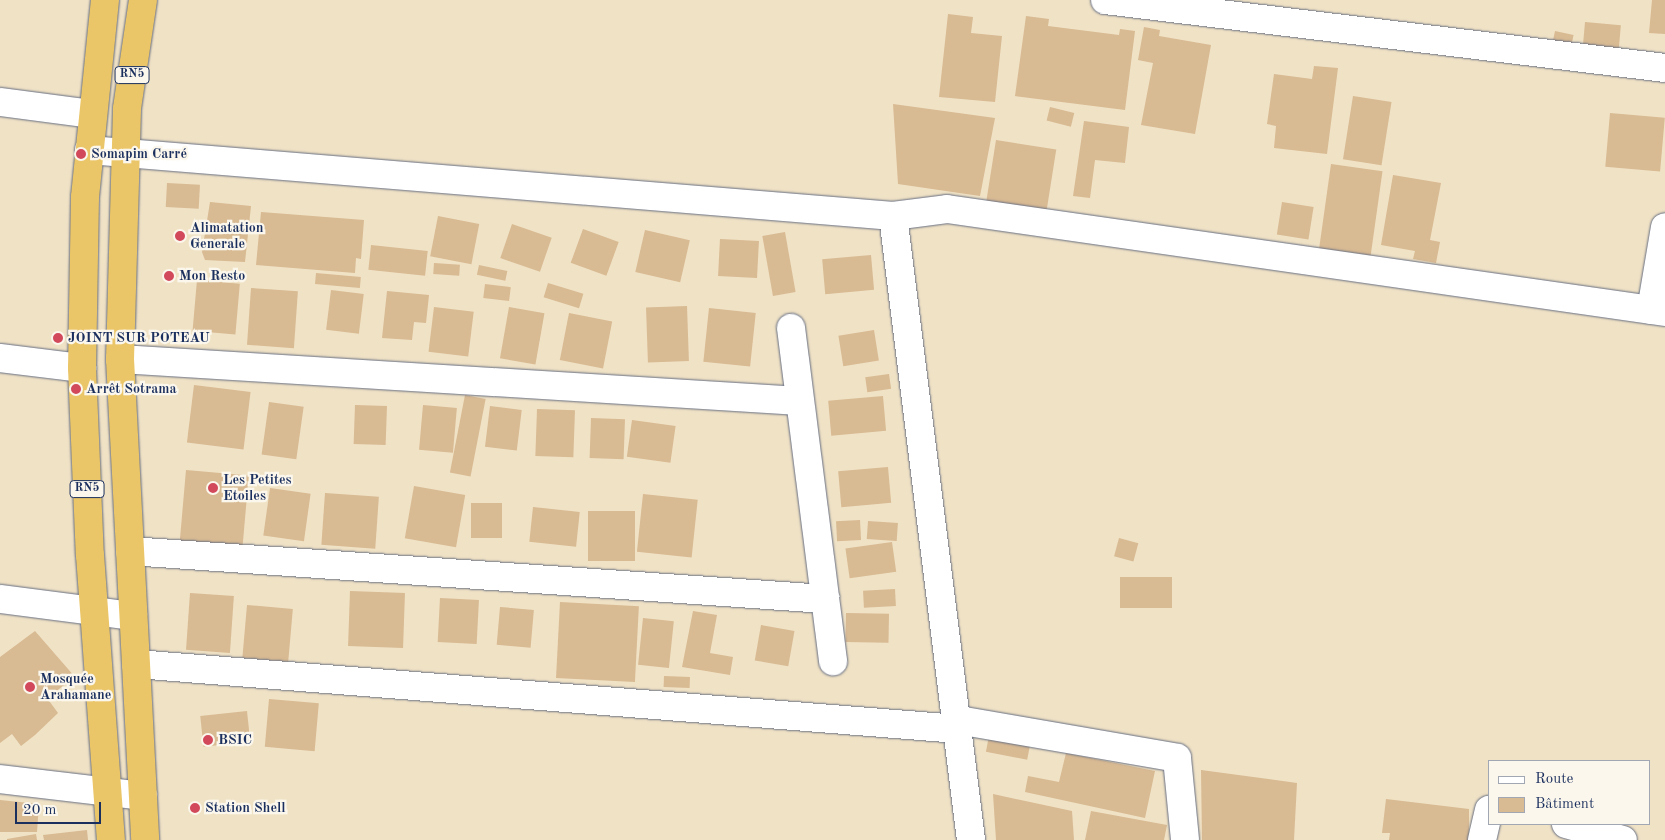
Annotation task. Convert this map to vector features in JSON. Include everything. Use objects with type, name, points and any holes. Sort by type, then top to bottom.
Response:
[{"type":"highway","name":"RN5","points":[[105,0],[88,150],[82,368],[94,610],[111,840]]},
{"type":"highway","name":"RN5","points":[[143,0],[127,109],[120,359],[145,840]]},
{"type":"street","points":[[1105,0],[1241,8],[1665,68]]},
{"type":"street","points":[[0,102],[92,114]]},
{"type":"street","points":[[88,150],[127,151],[893,216],[947,208],[1658,311],[1665,227]]},
{"type":"street","points":[[893,216],[959,724],[971,840]]},
{"type":"street","points":[[791,328],[833,661]]},
{"type":"street","points":[[0,358],[82,368]]},
{"type":"street","points":[[120,359],[800,401]]},
{"type":"street","points":[[130,552],[825,599]]},
{"type":"street","points":[[0,599],[133,616]]},
{"type":"street","points":[[136,664],[959,724],[1177,758],[1185,840]]},
{"type":"street","points":[[0,779],[143,796]]},
{"type":"street","points":[[1482,840],[1488,814]]},
{"type":"street","points":[[1570,825],[1623,840]]},
{"type":"building","points":[[1652,0],[1665,0],[1665,34],[1649,33]]},
{"type":"building","points":[[948,14],[973,17],[971,33],[1002,36],[995,102],[939,97]]},
{"type":"building","points":[[1026,16],[1049,19],[1048,26],[1119,35],[1120,29],[1135,31],[1125,110],[1015,96]]},
{"type":"building","points":[[1585,22],[1621,25],[1618,57],[1582,54]]},
{"type":"building","points":[[1144,27],[1160,30],[1159,36],[1211,45],[1195,134],[1141,125],[1153,63],[1138,60]]},
{"type":"building","points":[[1555,31],[1574,35],[1570,50],[1552,46]]},
{"type":"building","points":[[1314,66],[1338,68],[1327,154],[1274,148],[1276,126],[1267,124],[1274,74],[1312,79]]},
{"type":"building","points":[[1353,96],[1392,102],[1382,165],[1343,159]]},
{"type":"building","points":[[893,104],[995,118],[980,196],[898,184]]},
{"type":"building","points":[[1050,107],[1074,113],[1071,127],[1047,121]]},
{"type":"building","points":[[1610,113],[1665,118],[1660,172],[1605,167]]},
{"type":"building","points":[[1084,121],[1129,127],[1125,163],[1095,160],[1090,198],[1073,196]]},
{"type":"building","points":[[996,140],[1056,150],[1045,220],[985,210]]},
{"type":"building","points":[[1331,164],[1382,171],[1371,255],[1319,248]]},
{"type":"building","points":[[1393,175],[1441,183],[1430,240],[1440,242],[1436,263],[1413,259],[1415,251],[1381,245]]},
{"type":"building","points":[[167,183],[200,185],[199,209],[166,207]]},
{"type":"building","points":[[210,202],[251,206],[245,262],[205,260],[202,252]]},
{"type":"building","points":[[1282,202],[1314,207],[1308,240],[1277,235]]},
{"type":"building","points":[[261,212],[364,220],[361,259],[356,258],[355,273],[256,265]]},
{"type":"building","points":[[438,216],[479,224],[471,264],[430,256]]},
{"type":"building","points":[[512,224],[552,238],[540,272],[500,258]]},
{"type":"building","points":[[583,229],[619,242],[606,276],[571,263]]},
{"type":"building","points":[[645,230],[690,240],[680,282],[635,272]]},
{"type":"building","points":[[785,232],[796,292],[773,296],[762,236]]},
{"type":"building","points":[[720,239],[759,241],[757,278],[718,276]]},
{"type":"building","points":[[371,245],[428,251],[425,276],[368,270]]},
{"type":"building","points":[[871,255],[874,290],[825,294],[822,259]]},
{"type":"building","points":[[434,263],[460,265],[459,276],[433,274]]},
{"type":"building","points":[[479,265],[507,271],[505,281],[477,275]]},
{"type":"building","points":[[316,273],[361,277],[360,288],[315,284]]},
{"type":"building","points":[[197,280],[240,284],[235,335],[193,331]]},
{"type":"building","points":[[548,283],[583,294],[579,308],[544,297]]},
{"type":"building","points":[[485,284],[511,287],[509,301],[483,298]]},
{"type":"building","points":[[251,288],[298,291],[294,348],[247,345]]},
{"type":"building","points":[[331,290],[364,294],[359,334],[326,330]]},
{"type":"building","points":[[387,291],[429,295],[426,323],[414,322],[412,340],[382,338]]},
{"type":"building","points":[[687,306],[689,361],[648,362],[646,307]]},
{"type":"building","points":[[434,307],[474,312],[468,357],[429,352]]},
{"type":"building","points":[[509,307],[544,313],[535,364],[500,358]]},
{"type":"building","points":[[709,308],[756,313],[750,367],[703,362]]},
{"type":"building","points":[[569,313],[612,321],[603,369],[560,360]]},
{"type":"building","points":[[874,330],[879,361],[843,366],[838,336]]},
{"type":"building","points":[[889,374],[891,389],[867,392],[865,377]]},
{"type":"building","points":[[194,385],[251,392],[244,450],[187,443]]},
{"type":"building","points":[[465,395],[486,399],[471,477],[450,473]]},
{"type":"building","points":[[883,396],[886,431],[831,436],[828,401]]},
{"type":"building","points":[[269,402],[304,407],[296,459],[262,454]]},
{"type":"building","points":[[355,405],[387,406],[386,445],[354,444]]},
{"type":"building","points":[[423,405],[457,408],[453,453],[419,450]]},
{"type":"building","points":[[490,406],[522,410],[517,451],[485,447]]},
{"type":"building","points":[[537,409],[575,410],[573,457],[535,456]]},
{"type":"building","points":[[591,418],[625,419],[624,459],[590,458]]},
{"type":"building","points":[[632,420],[676,426],[670,463],[627,457]]},
{"type":"building","points":[[888,467],[891,503],[841,507],[838,471]]},
{"type":"building","points":[[186,470],[249,475],[242,550],[179,545]]},
{"type":"building","points":[[414,486],[465,495],[456,547],[405,538]]},
{"type":"building","points":[[270,488],[311,494],[304,541],[263,536]]},
{"type":"building","points":[[325,493],[379,497],[375,549],[321,545]]},
{"type":"building","points":[[643,494],[698,500],[692,557],[637,552]]},
{"type":"building","points":[[471,503],[502,503],[502,538],[471,538]]},
{"type":"building","points":[[533,507],[580,512],[576,547],[529,542]]},
{"type":"building","points":[[588,511],[635,511],[635,561],[588,561]]},
{"type":"building","points":[[860,520],[861,540],[837,541],[836,521]]},
{"type":"building","points":[[868,521],[898,523],[897,541],[867,539]]},
{"type":"building","points":[[1119,538],[1138,543],[1133,562],[1114,556]]},
{"type":"building","points":[[892,542],[896,572],[850,578],[845,549]]},
{"type":"building","points":[[1120,577],[1172,577],[1172,608],[1120,608]]},
{"type":"building","points":[[895,589],[896,606],[864,608],[863,591]]},
{"type":"building","points":[[350,591],[405,593],[403,648],[348,646]]},
{"type":"building","points":[[190,593],[234,596],[230,653],[186,650]]},
{"type":"building","points":[[440,598],[479,600],[477,644],[438,642]]},
{"type":"building","points":[[560,602],[639,606],[635,682],[556,678]]},
{"type":"building","points":[[247,605],[293,609],[288,662],[242,658]]},
{"type":"building","points":[[500,607],[534,610],[531,648],[497,645]]},
{"type":"building","points":[[693,611],[717,615],[710,653],[733,657],[730,675],[682,667]]},
{"type":"building","points":[[846,613],[889,614],[888,643],[845,642]]},
{"type":"building","points":[[643,618],[674,621],[669,668],[638,665]]},
{"type":"building","points":[[761,625],[794,631],[788,666],[755,660]]},
{"type":"building","name":"Mosquée Arahamane","points":[[35,631],[75,677],[47,698],[58,713],[35,735],[21,746],[12,734],[0,743],[0,657]]},
{"type":"building","points":[[664,676],[690,677],[690,688],[664,687]]},
{"type":"building","points":[[269,699],[319,703],[315,751],[265,747]]},
{"type":"building","points":[[247,711],[250,742],[203,747],[200,716]]},
{"type":"building","points":[[989,736],[1030,744],[1027,760],[986,752]]},
{"type":"building","points":[[1066,753],[1155,771],[1145,818],[1025,792],[1028,776],[1059,782]]},
{"type":"building","points":[[1201,770],[1297,783],[1294,840],[1202,840]]},
{"type":"building","points":[[993,794],[1072,811],[1074,840],[996,840]]},
{"type":"building","points":[[1386,799],[1469,809],[1469,840],[1389,840],[1390,833],[1382,833]]},
{"type":"building","points":[[0,800],[39,804],[37,832],[0,832]]},
{"type":"building","points":[[1091,811],[1167,825],[1164,840],[1085,840]]},
{"type":"building","points":[[87,830],[88,840],[44,840],[43,835]]},
{"type":"building","points":[[36,834],[37,840],[7,840],[7,839]]},
{"type":"place","name":"Somapim Carré","points":[[81,154]]},
{"type":"place","name":"Alimatation Generale","points":[[180,236]]},
{"type":"place","name":"Mon Resto","points":[[169,276]]},
{"type":"place","name":"JOINT SUR POTEAU","points":[[58,338]]},
{"type":"place","name":"Arrêt Sotrama","points":[[76,389]]},
{"type":"place","name":"Les Petites Etoiles","points":[[213,488]]},
{"type":"place","name":"Mosquée Arahamane","points":[[30,687]]},
{"type":"place","name":"BSIC","points":[[208,740]]},
{"type":"place","name":"Station Shell","points":[[195,808]]}]
